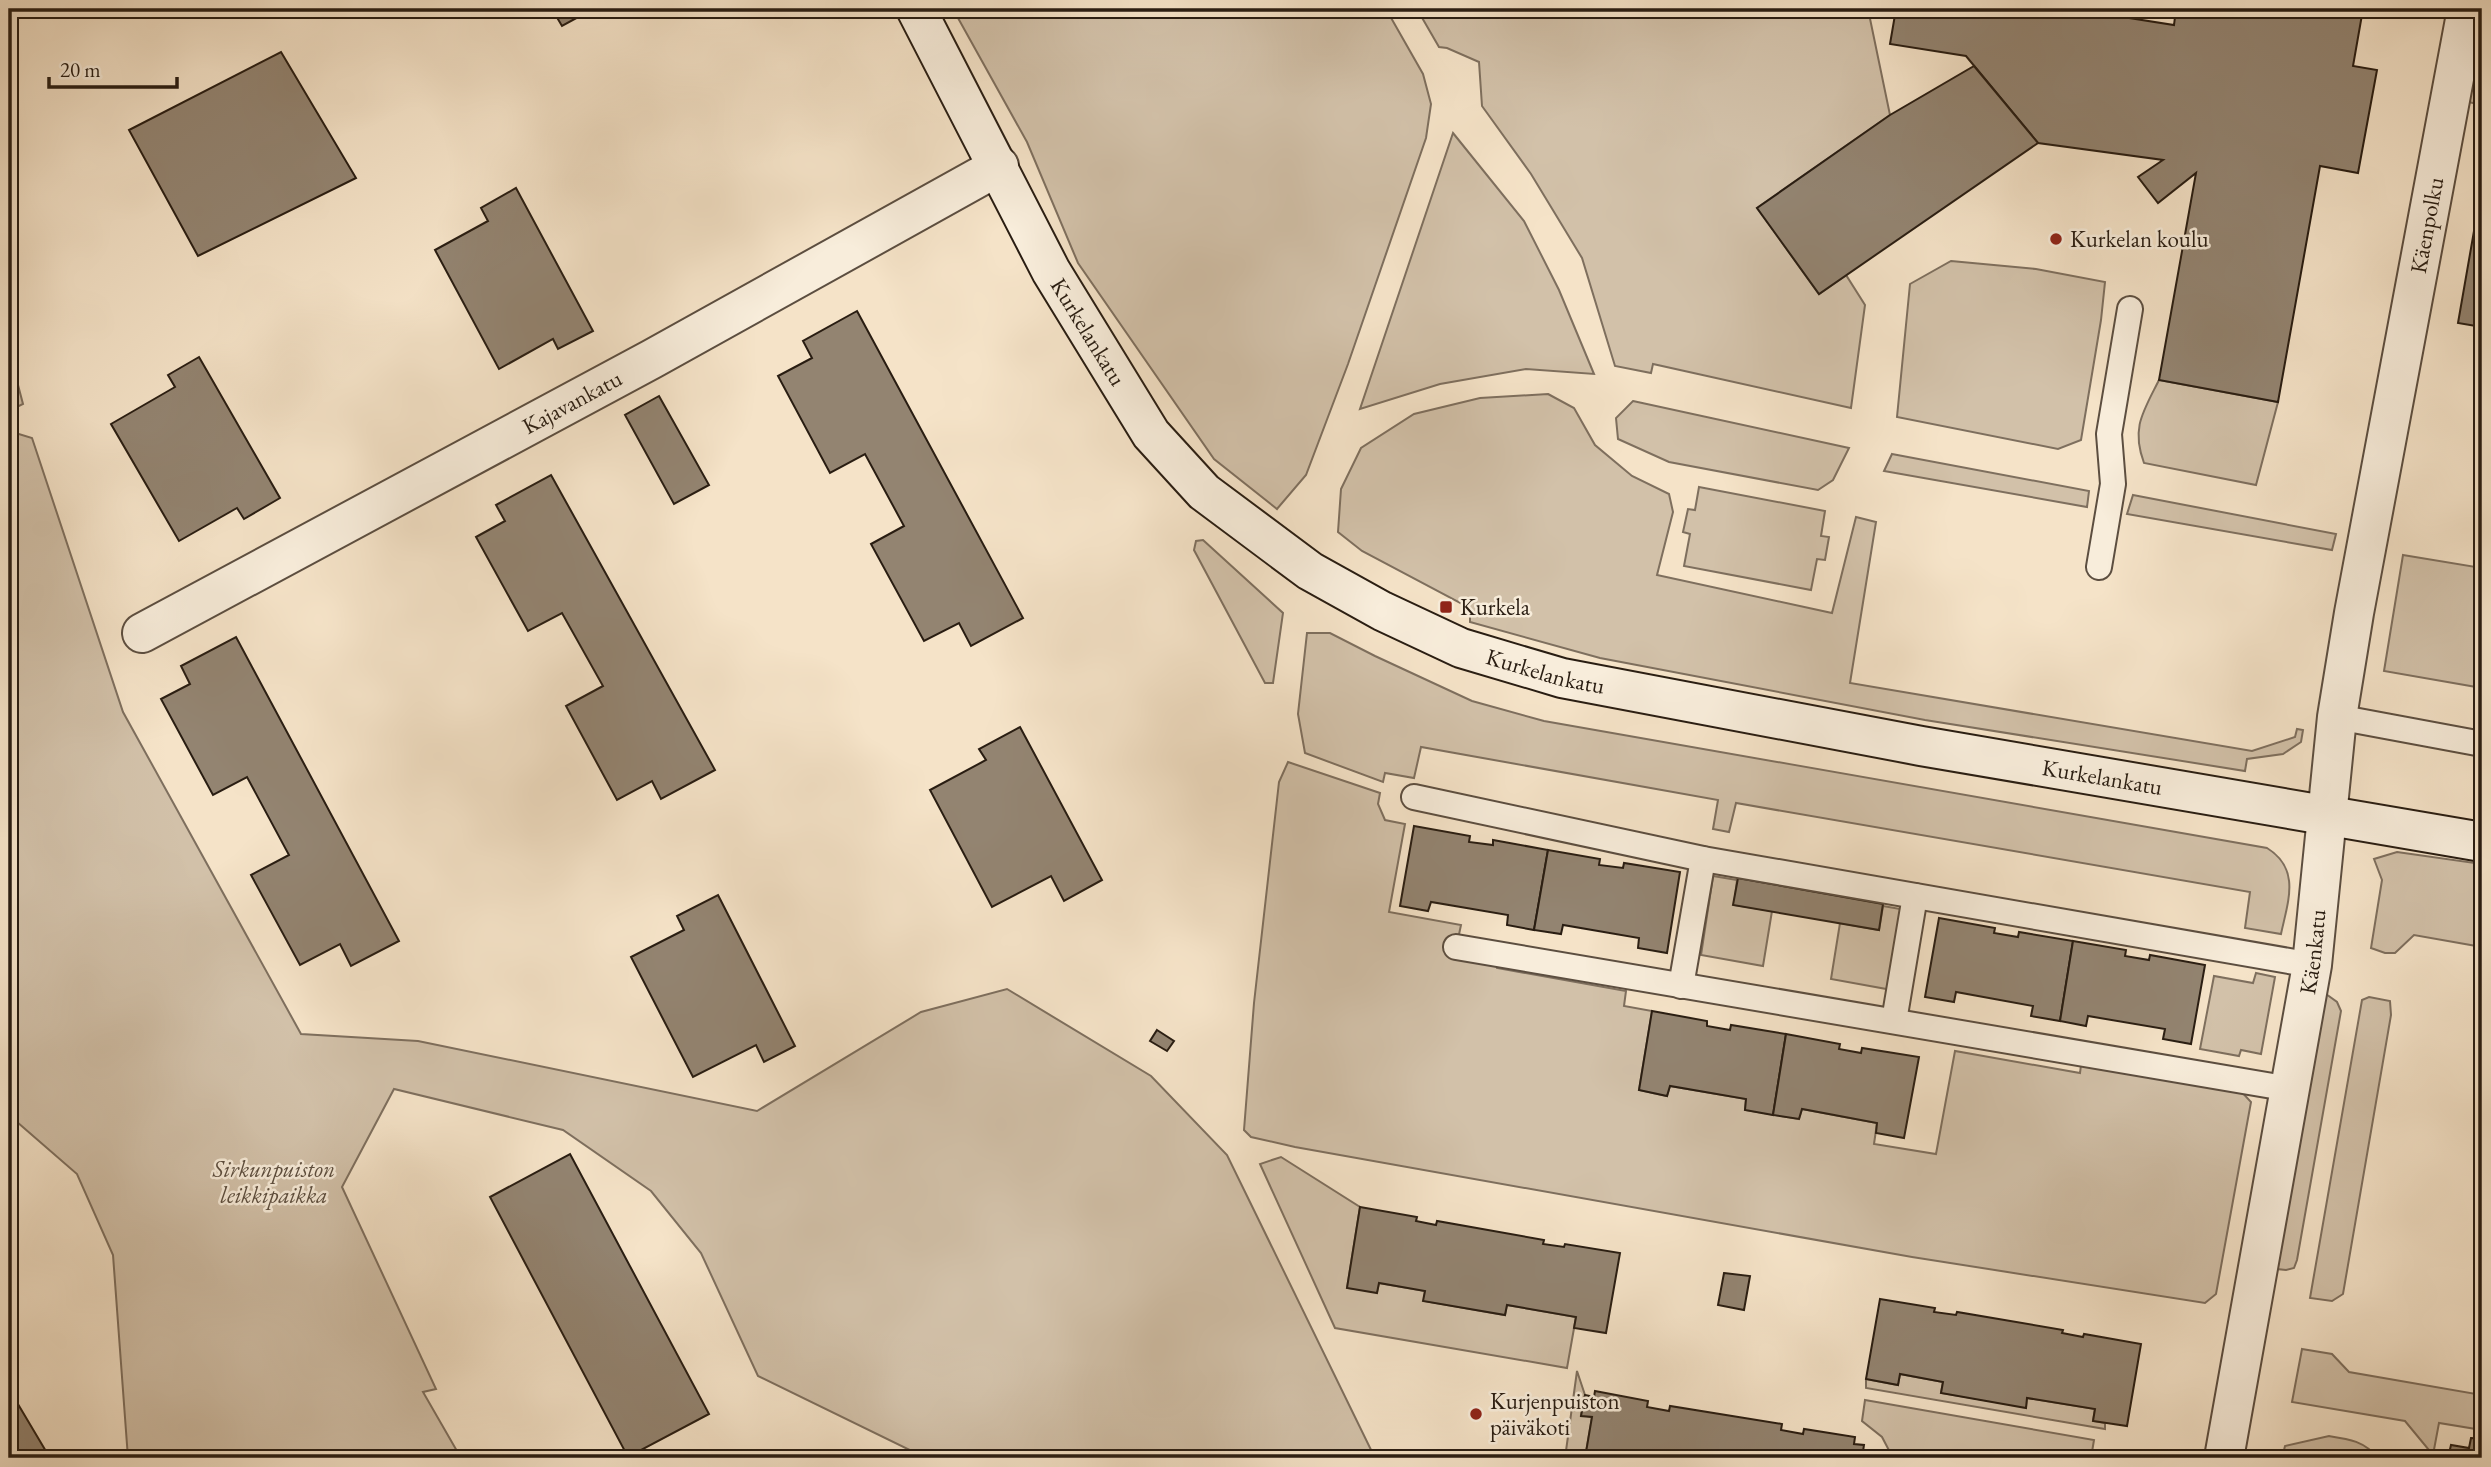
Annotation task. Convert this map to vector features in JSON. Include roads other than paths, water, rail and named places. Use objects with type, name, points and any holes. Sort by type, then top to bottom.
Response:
[{"type":"street","name":"Kurkelankatu","points":[[916,9],[1051,271],[1151,434],[1204,492],[1310,571],[1382,611],[1461,648],[1562,678],[1921,746],[2482,842]]},
{"type":"street","name":"Käenpolku","points":[[2386,442],[2467,9]]},
{"type":"street","name":"Kajavankatu","points":[[142,633],[652,359],[999,166]]},
{"type":"street","name":"Käenkatu","points":[[2224,1458],[2312,965],[2337,717],[2386,442]]},
{"type":"lane","points":[[2099,567],[2113,484],[2109,434],[2130,309]]},
{"type":"lane","points":[[2337,717],[2482,744]]},
{"type":"lane","points":[[1414,797],[1703,859],[2312,965]]},
{"type":"lane","points":[[1681,986],[1703,859]]},
{"type":"lane","points":[[1894,1021],[1915,896]]},
{"type":"lane","points":[[1456,947],[2290,1089]]},
{"type":"place","name":"Kurkelan koulu","points":[[2056,239]]},
{"type":"place","name":"Kurkela","points":[[1446,607]]},
{"type":"place","name":"Kurjenpuiston päiväkoti","points":[[1476,1414]]},
{"type":"park label","name":"Sirkunpuiston leikkipaikka","points":[[274,1182]]}]
